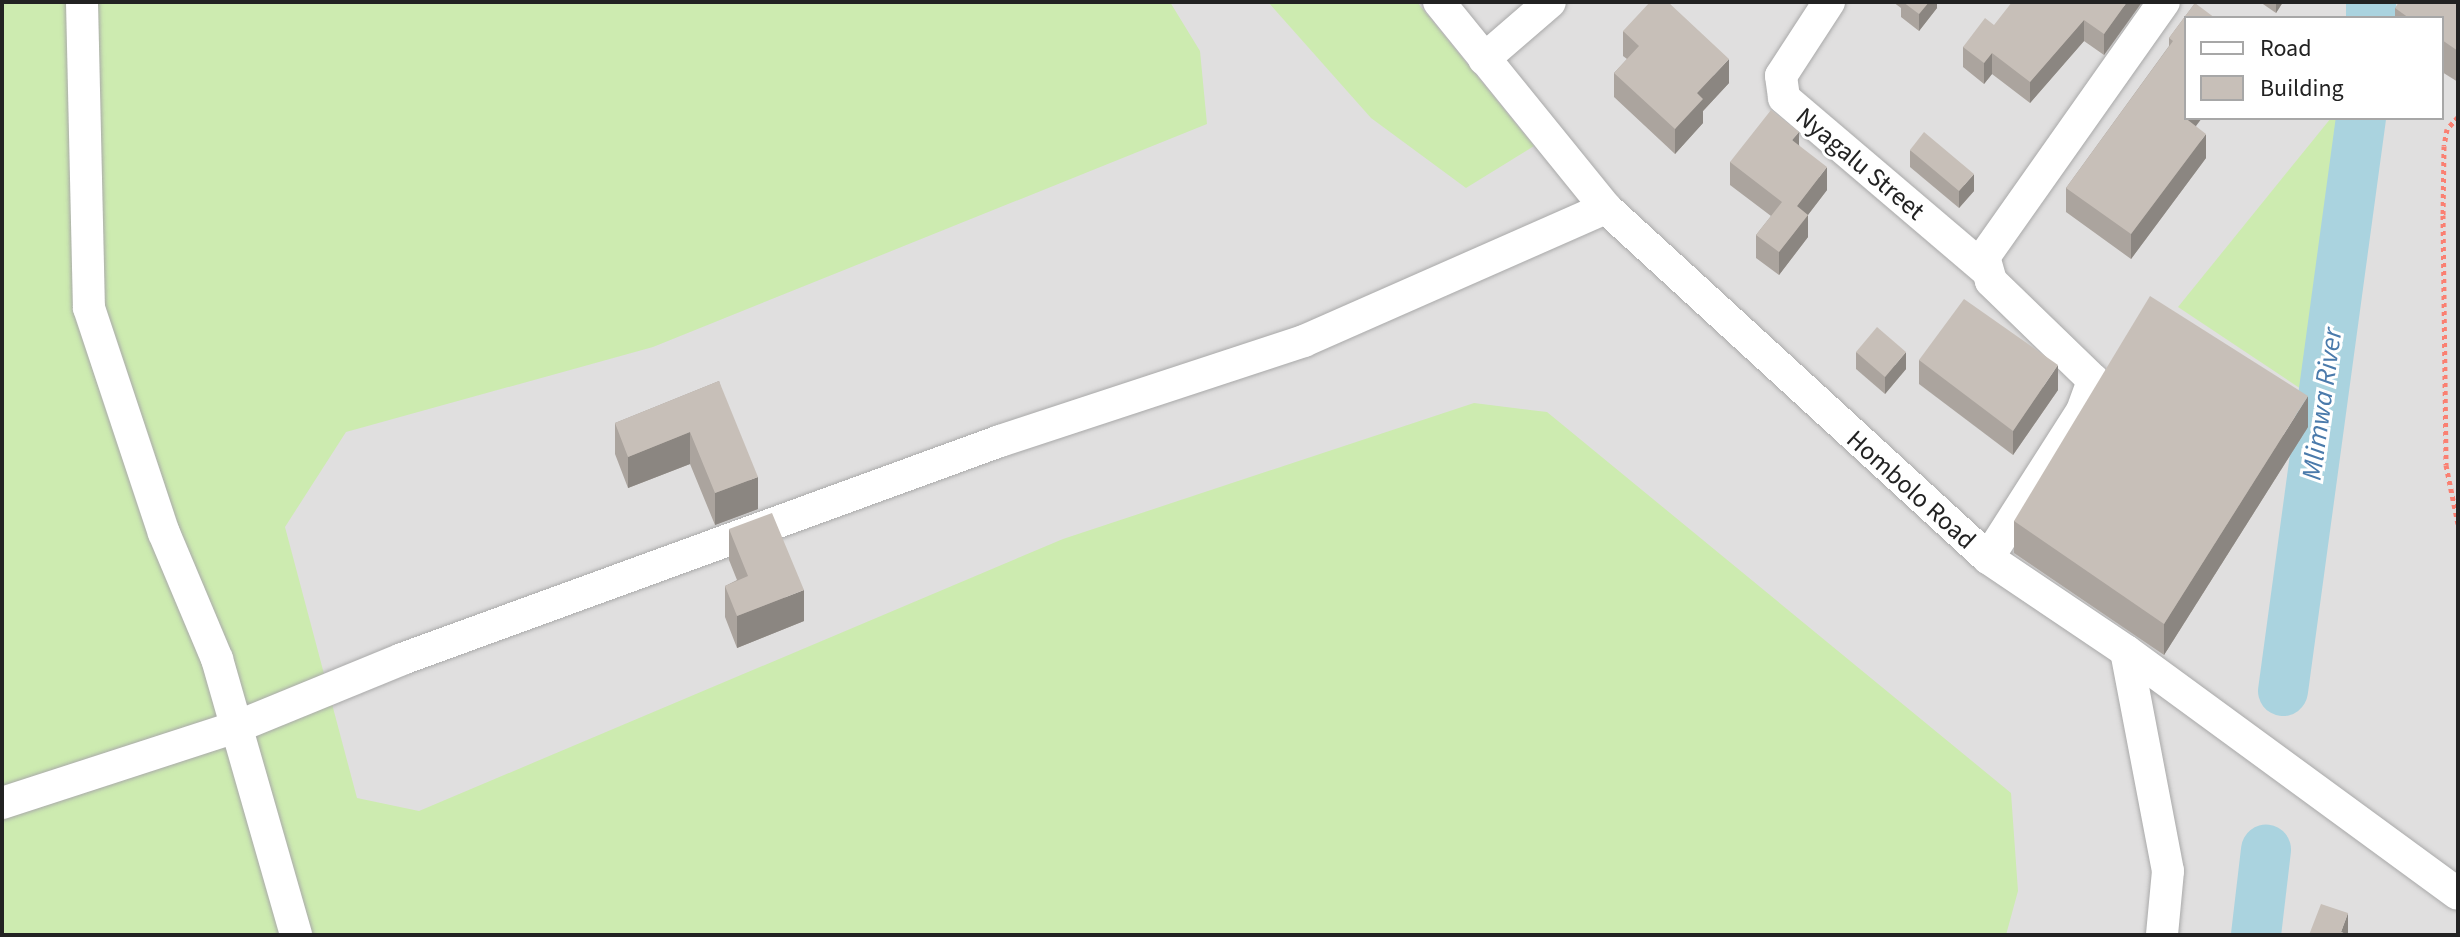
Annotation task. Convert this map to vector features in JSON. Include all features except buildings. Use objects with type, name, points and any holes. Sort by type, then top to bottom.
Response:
[{"type":"street","points":[[82,2],[89,308],[164,533],[217,659],[239,726],[296,935]]},
{"type":"street","name":"Hombolo Road","points":[[1439,2],[1606,208],[1988,558],[2126,651],[2458,894]]},
{"type":"street","points":[[1484,59],[1550,2]]},
{"type":"street","name":"Nyagalu Street","points":[[1829,2],[1781,76],[1784,98],[1985,269],[1991,281],[2093,380],[2082,411],[1988,558]]},
{"type":"street","points":[[1985,269],[1991,245],[2164,2]]},
{"type":"street","points":[[2,803],[239,726],[402,659],[1000,441],[1304,341],[1606,208]]},
{"type":"street","points":[[2126,651],[2168,871],[2162,935]]},
{"type":"path","points":[[2458,117],[2447,129],[2444,146],[2443,215],[2446,465],[2458,524]]},
{"type":"shaded area","points":[[2,2],[2458,2],[2458,935],[2,935]]},
{"type":"green space","points":[[2,2],[1170,2],[1200,51],[1207,124],[653,347],[346,432],[285,527],[357,798],[419,811],[1063,539],[1474,403],[1547,412],[2011,793],[2018,891],[2006,935],[2,935]]},
{"type":"green space","points":[[1268,2],[1417,2],[1534,146],[1466,188],[1371,118]]},
{"type":"green space","points":[[2329,120],[2344,120],[2307,393],[2178,307]]},
{"type":"waterway","name":"Mlimwa River","points":[[2371,2],[2371,16]]},
{"type":"waterway","name":"Mlimwa River","points":[[2283,691],[2361,120]]},
{"type":"waterway","name":"Mlimwa River","points":[[2256,935],[2266,850]]}]
